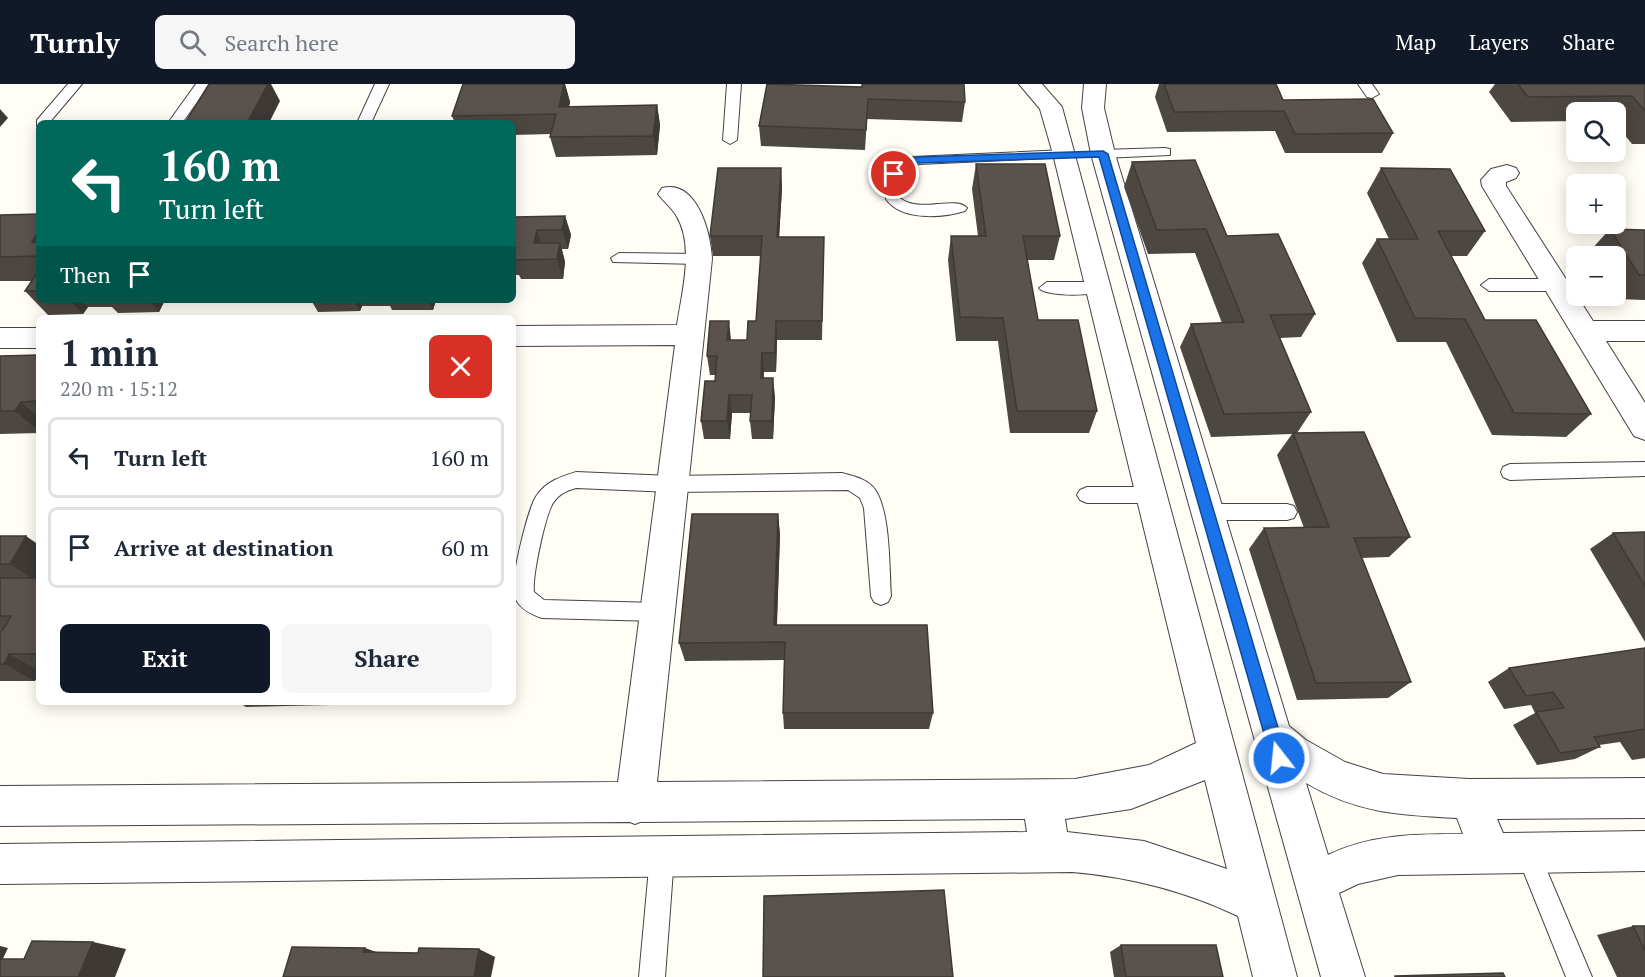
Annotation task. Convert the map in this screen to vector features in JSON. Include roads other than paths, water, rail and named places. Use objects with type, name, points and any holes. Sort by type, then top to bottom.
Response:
[{"type":"street","points":[[1030,84],[1051,107],[1065,154],[1275,977]]},
{"type":"street","points":[[1095,84],[1093,108],[1103,154],[1343,977]]},
{"type":"street","points":[[1065,154],[1103,154]]},
{"type":"street","points":[[1507,173],[1496,177],[1493,180],[1494,186],[1582,331],[1645,428]]},
{"type":"street","points":[[635,804],[699,259],[699,240],[694,223],[687,208],[671,194]]},
{"type":"street","points":[[1582,331],[1645,331]]},
{"type":"street","points":[[516,336],[689,335]]},
{"type":"street","points":[[0,338],[36,338]]},
{"type":"street","points":[[1273,737],[1313,767],[1359,788],[1406,797],[1645,798]]},
{"type":"street","points":[[0,806],[635,804],[1043,799],[1107,796],[1137,789],[1192,767],[1216,752]]},
{"type":"street","points":[[1043,799],[1049,852]]},
{"type":"street","points":[[1469,799],[1509,853]]},
{"type":"street","points":[[1315,883],[1344,868],[1376,858],[1410,855],[1645,851]]},
{"type":"street","points":[[0,864],[1095,853],[1152,862],[1186,872],[1256,903]]},
{"type":"lane","points":[[45,120],[75,84]]},
{"type":"lane","points":[[177,120],[203,84]]},
{"type":"lane","points":[[365,120],[381,84]]},
{"type":"lane","points":[[730,140],[735,84]]},
{"type":"lane","points":[[1103,154],[1165,152]]},
{"type":"lane","points":[[960,208],[914,209],[901,206],[893,199],[894,174],[903,165],[917,160],[1065,154]]},
{"type":"lane","points":[[619,258],[699,259]]},
{"type":"lane","points":[[1489,285],[1554,285]]},
{"type":"lane","points":[[1047,288],[1099,288]]},
{"type":"lane","points":[[1510,472],[1645,469]]},
{"type":"lane","points":[[657,612],[542,609],[531,604],[523,586],[543,501],[557,486],[576,480],[672,484],[842,481],[854,484],[872,498],[881,596]]},
{"type":"lane","points":[[1087,495],[1152,495]]},
{"type":"lane","points":[[1208,512],[1287,512]]},
{"type":"lane","points":[[1509,853],[1578,977]]},
{"type":"lane","points":[[652,977],[662,857]]}]
